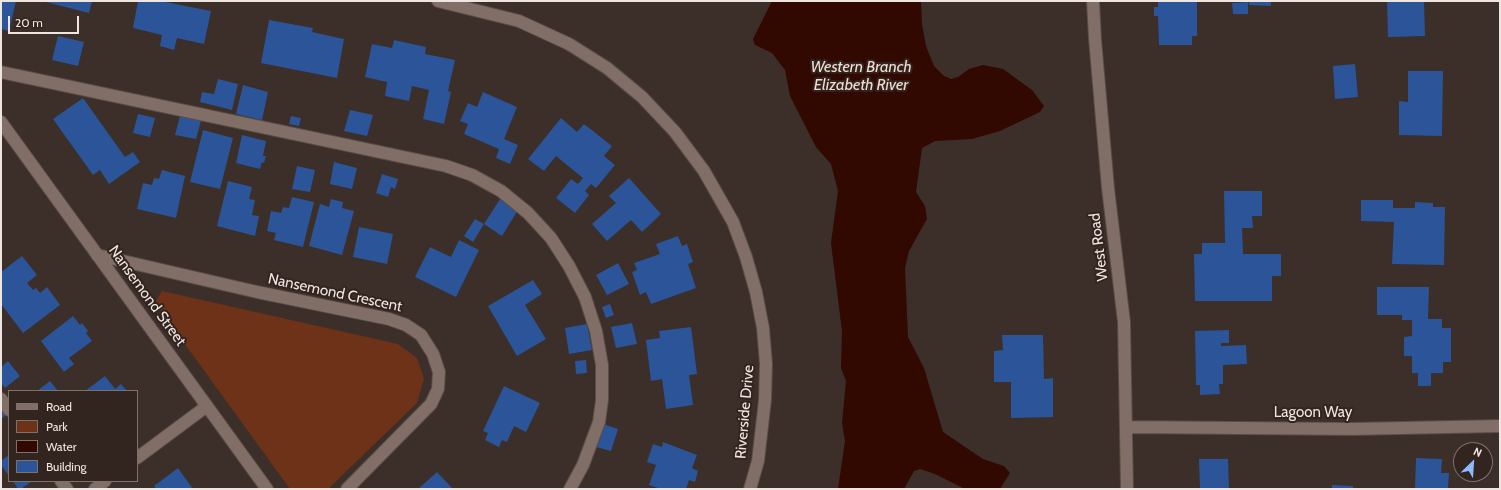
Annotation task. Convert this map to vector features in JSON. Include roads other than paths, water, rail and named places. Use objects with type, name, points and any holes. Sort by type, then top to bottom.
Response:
[{"type":"street","name":"Riverside Drive","points":[[438,1],[519,21],[569,44],[600,64],[642,97],[675,132],[704,171],[733,222],[746,257],[756,292],[762,328],[766,364],[765,400],[758,461],[750,489]]},
{"type":"street","name":"West Road","points":[[1093,1],[1108,188],[1124,322],[1127,489]]},
{"type":"street","points":[[1,72],[446,166],[472,175],[501,191],[528,213],[551,238],[569,266],[584,297],[596,331],[602,365],[602,400],[599,422],[583,465],[570,489]]},
{"type":"street","name":"Nansemond Street","points":[[1,122],[267,489]]},
{"type":"street","name":"Nansemond Crescent","points":[[98,256],[257,292],[389,319],[406,325],[421,335],[433,354],[438,372],[438,389],[431,404],[348,489]]},
{"type":"street","points":[[1,399],[8,409]]},
{"type":"street","points":[[138,457],[207,406]]},
{"type":"street","name":"Lagoon Way","points":[[1126,427],[1352,430],[1500,426]]},
{"type":"street","points":[[94,489],[104,482]]},
{"type":"water","name":"Western Branch Elizabeth River","points":[[772,1],[921,1],[922,24],[926,46],[934,66],[944,76],[951,79],[958,77],[969,69],[983,65],[1003,69],[1032,90],[1044,106],[1040,112],[1000,131],[972,139],[935,141],[922,148],[916,192],[925,206],[927,219],[909,251],[905,268],[908,337],[924,368],[943,432],[983,459],[1004,466],[1010,473],[1000,489],[965,489],[935,474],[920,469],[914,471],[904,489],[838,489],[845,441],[842,423],[846,381],[841,368],[842,331],[831,243],[838,191],[831,164],[816,147],[790,96],[785,70],[772,53],[755,45],[753,39]]}]
